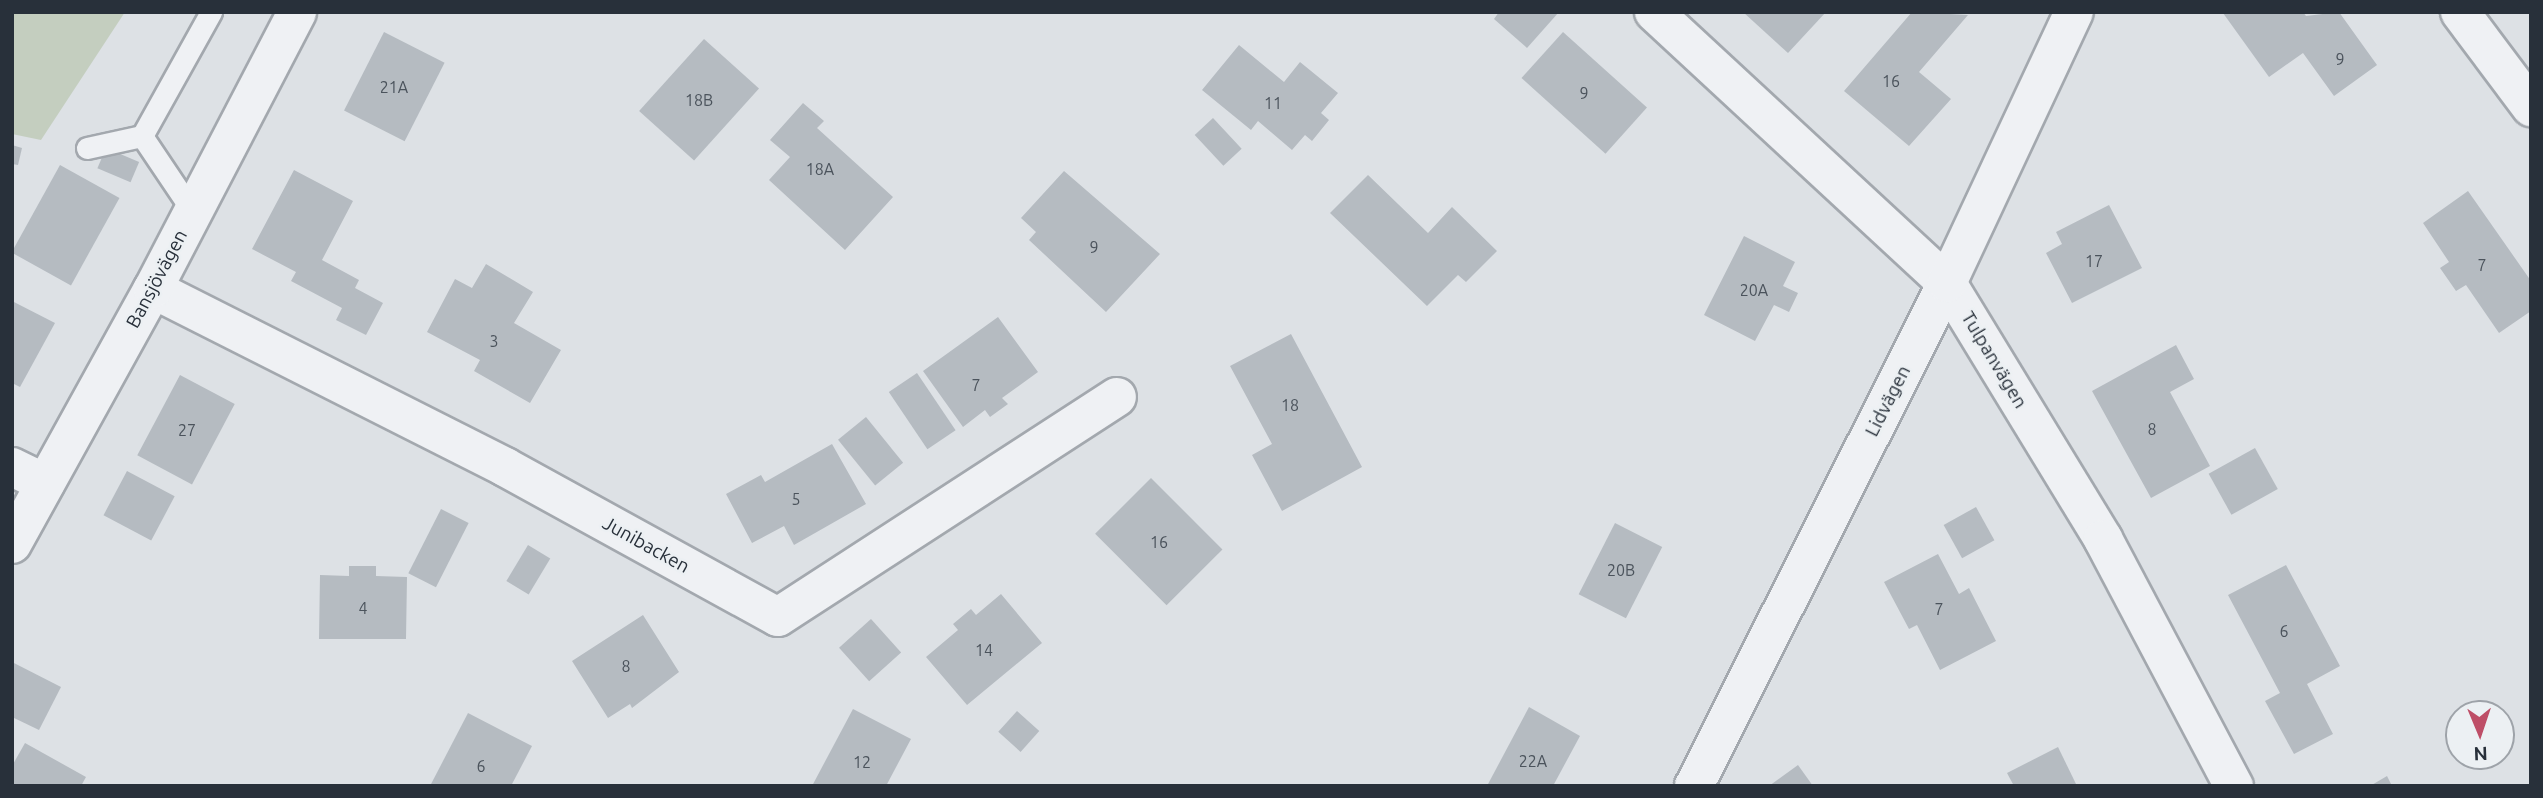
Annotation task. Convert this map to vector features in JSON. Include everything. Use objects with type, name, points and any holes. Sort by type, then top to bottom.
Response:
[{"type":"street","name":"Bansjövägen","points":[[12,544],[29,475],[153,289],[297,12]]},
{"type":"street","name":"Tulpanvägen","points":[[1654,12],[1947,283],[2103,539],[2234,786]]},
{"type":"street","name":"Lidvägen","points":[[1693,786],[1947,283],[2074,12]]},
{"type":"street","points":[[2460,12],[2531,107]]},
{"type":"street","name":"Junibacken","points":[[153,289],[505,467],[778,617],[1117,397]]},
{"type":"lane","points":[[87,148],[142,136],[211,12]]},
{"type":"lane","points":[[142,136],[193,212]]},
{"type":"green space","points":[[12,12],[125,12],[41,140],[12,134]]},
{"type":"building","points":[[1499,12],[1559,12],[1527,48],[1494,19]]},
{"type":"building","points":[[1743,12],[1826,12],[1788,53]]},
{"type":"building","points":[[1912,12],[1968,15],[1919,72],[1951,99],[1909,146],[1844,91]]},
{"type":"building","points":[[2303,12],[2306,16],[2339,12],[2377,65],[2334,96],[2303,53],[2269,77],[2223,13]]},
{"type":"building","points":[[384,32],[445,63],[405,141],[344,110]]},
{"type":"building","points":[[1563,32],[1647,108],[1605,154],[1522,78]]},
{"type":"building","points":[[704,39],[759,89],[694,161],[639,111]]},
{"type":"building","points":[[1239,45],[1284,82],[1300,62],[1338,93],[1321,113],[1329,120],[1312,141],[1305,135],[1292,150],[1258,121],[1251,130],[1202,90]]},
{"type":"building","points":[[803,103],[824,121],[817,128],[893,197],[845,250],[769,180],[790,157],[770,140]]},
{"type":"building","points":[[1213,118],[1242,149],[1223,166],[1195,135]]},
{"type":"building","points":[[12,145],[22,148],[18,165],[12,164]]},
{"type":"building","points":[[106,148],[139,162],[131,182],[97,168]]},
{"type":"building","points":[[60,165],[119,198],[71,285],[12,253]]},
{"type":"building","points":[[294,170],[353,201],[322,260],[359,280],[355,288],[383,303],[366,335],[336,320],[342,308],[291,281],[296,272],[252,249]]},
{"type":"building","points":[[1064,171],[1160,254],[1106,312],[1029,240],[1036,232],[1021,218]]},
{"type":"building","points":[[1368,175],[1428,233],[1452,207],[1497,251],[1466,282],[1458,275],[1427,306],[1330,213]]},
{"type":"building","points":[[2468,191],[2531,281],[2531,311],[2499,333],[2466,285],[2456,291],[2440,268],[2449,262],[2423,223]]},
{"type":"building","points":[[2109,205],[2142,268],[2072,303],[2046,253],[2062,244],[2056,232]]},
{"type":"building","points":[[1744,236],[1795,262],[1783,286],[1798,293],[1789,312],[1774,305],[1755,341],[1704,315]]},
{"type":"building","points":[[486,264],[533,292],[514,323],[561,350],[530,403],[474,371],[480,360],[427,332],[455,279],[472,288]]},
{"type":"building","points":[[12,301],[55,323],[20,387],[12,383]]},
{"type":"building","points":[[998,317],[1038,372],[1002,398],[1008,404],[990,417],[985,410],[963,427],[923,371]]},
{"type":"building","points":[[1291,334],[1362,467],[1282,511],[1252,455],[1272,444],[1230,366]]},
{"type":"building","points":[[2176,345],[2194,379],[2170,392],[2210,466],[2151,498],[2092,391]]},
{"type":"building","points":[[917,373],[956,430],[927,449],[889,392]]},
{"type":"building","points":[[180,375],[235,404],[192,484],[137,455]]},
{"type":"building","points":[[866,417],[903,463],[875,486],[838,440]]},
{"type":"building","points":[[832,444],[866,504],[794,545],[784,526],[752,543],[726,494],[761,475],[765,482]]},
{"type":"building","points":[[2255,448],[2278,489],[2231,515],[2209,474]]},
{"type":"building","points":[[127,471],[175,496],[151,540],[104,515]]},
{"type":"building","points":[[1151,478],[1222,549],[1167,605],[1095,534]]},
{"type":"building","points":[[1976,507],[1994,540],[1962,558],[1944,525]]},
{"type":"building","points":[[441,509],[469,523],[436,587],[408,573]]},
{"type":"building","points":[[1615,523],[1662,547],[1626,618],[1579,594]]},
{"type":"building","points":[[528,545],[550,558],[529,594],[506,581]]},
{"type":"building","points":[[1938,554],[1959,594],[1969,588],[1996,641],[1940,670],[1917,625],[1909,629],[1884,582]]},
{"type":"building","points":[[2286,565],[2340,666],[2307,684],[2333,734],[2294,754],[2265,701],[2280,693],[2228,595]]},
{"type":"building","points":[[349,566],[376,566],[376,576],[407,577],[406,639],[319,639],[320,575],[349,576]]},
{"type":"building","points":[[1001,594],[1042,643],[967,705],[926,657],[958,630],[953,624],[971,609],[976,615]]},
{"type":"building","points":[[643,615],[679,672],[632,708],[630,704],[608,718],[572,661]]},
{"type":"building","points":[[871,619],[901,652],[869,681],[839,648]]},
{"type":"building","points":[[12,662],[61,687],[39,730],[12,717]]},
{"type":"building","points":[[1529,707],[1580,736],[1553,786],[1487,786]]},
{"type":"building","points":[[853,709],[911,739],[886,786],[812,786]]},
{"type":"building","points":[[1017,711],[1039,731],[1021,752],[998,732]]},
{"type":"building","points":[[468,713],[532,746],[511,786],[430,786]]},
{"type":"building","points":[[25,743],[86,777],[81,786],[12,786],[12,766]]},
{"type":"building","points":[[2058,747],[2077,786],[2014,786],[2007,773]]},
{"type":"building","points":[[1798,765],[1813,786],[1769,786]]},
{"type":"building","points":[[2387,776],[2392,786],[2370,786]]}]
